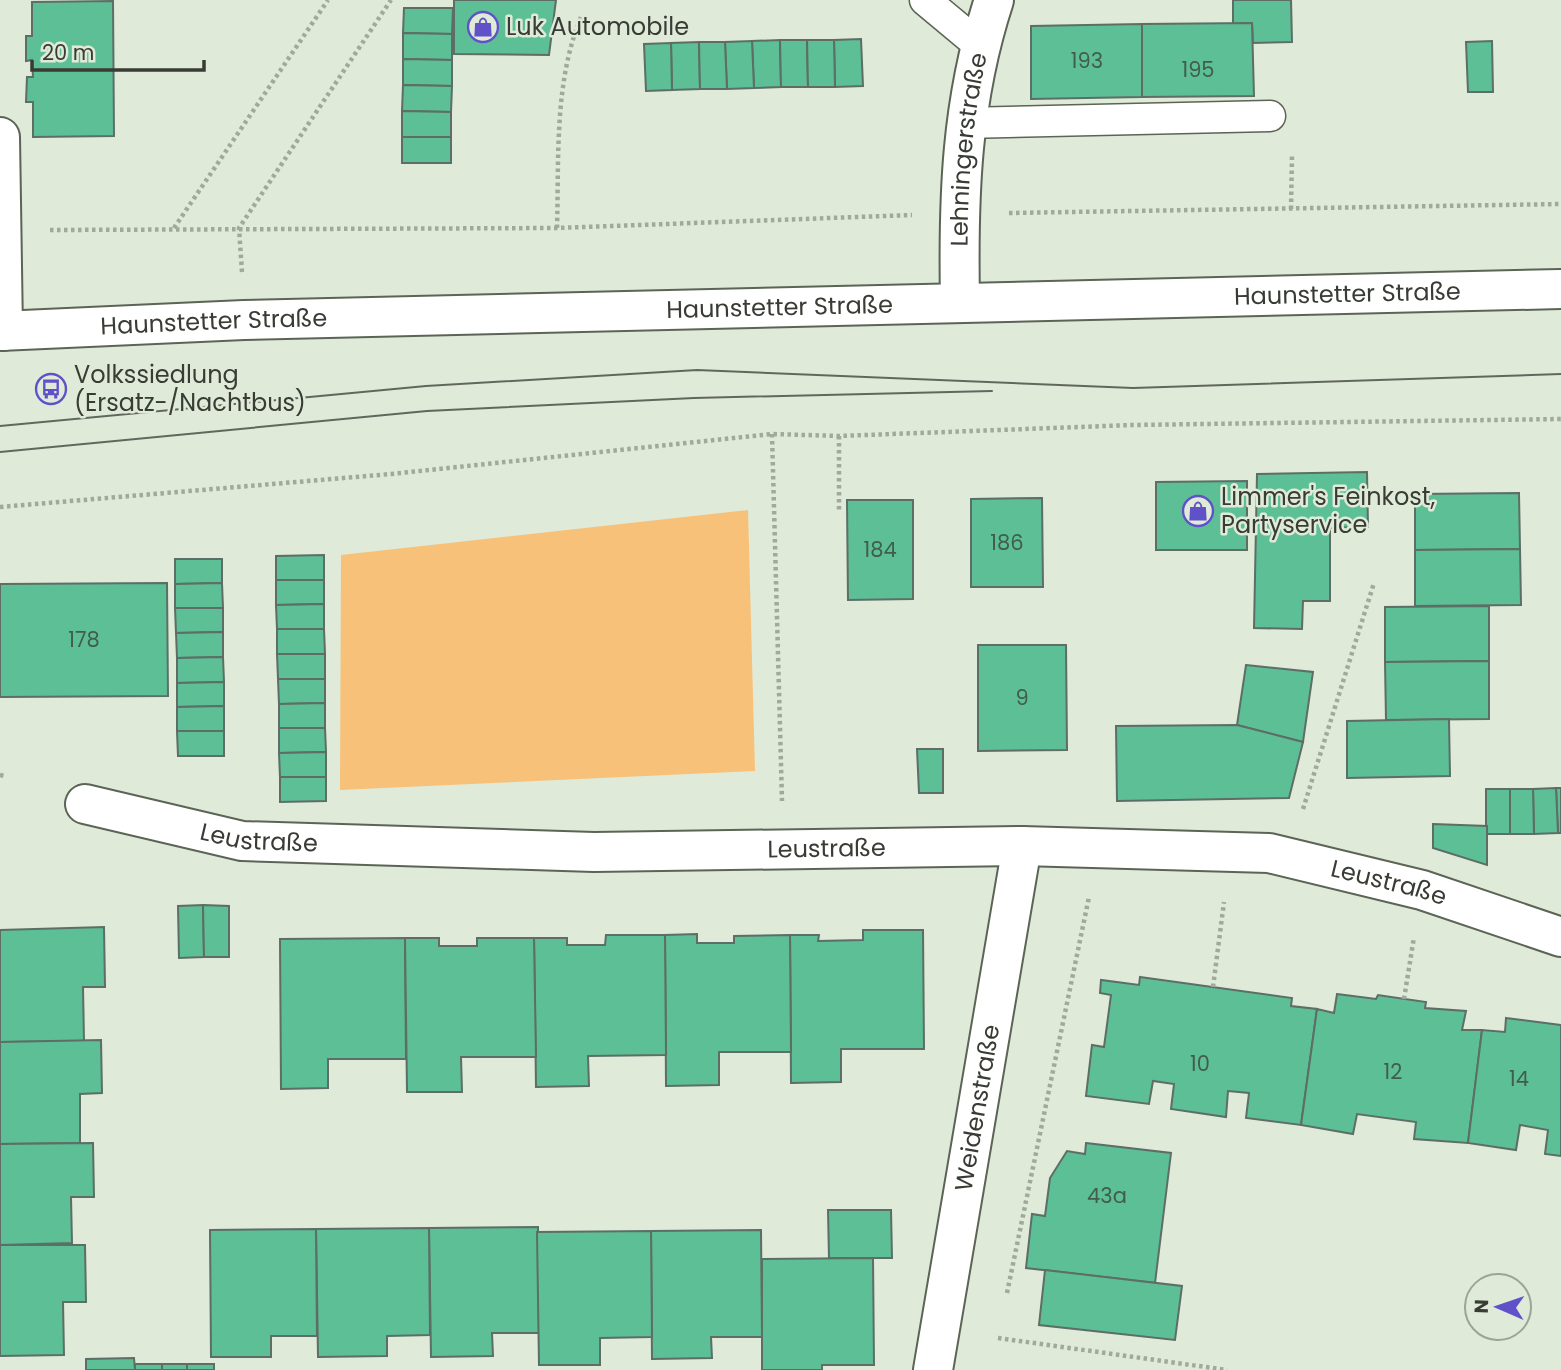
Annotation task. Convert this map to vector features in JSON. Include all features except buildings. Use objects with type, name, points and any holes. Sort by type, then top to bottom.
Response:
[{"type":"street","name":"Lehningerstraße","points":[[960,301],[958,213],[964,123],[979,45],[994,0]]},
{"type":"street","points":[[0,137],[1,331]]},
{"type":"street","name":"Haunstetter Straße","points":[[1,331],[244,320],[960,301],[1561,289]]},
{"type":"street","name":"Leustraße","points":[[85,804],[242,841],[594,852],[1022,846],[1269,853],[1422,890],[1561,937]]},
{"type":"street","name":"Weidenstraße","points":[[933,1370],[1022,846]]},
{"type":"lane","points":[[925,0],[979,45]]},
{"type":"lane","points":[[964,123],[1270,116]]},
{"type":"path","points":[[174,229],[328,0]]},
{"type":"path","points":[[244,320],[239,228],[391,0]]},
{"type":"path","points":[[557,228],[561,107],[570,42],[581,17]]},
{"type":"path","points":[[2,231],[557,228],[958,213],[1561,204]]},
{"type":"path","points":[[0,507],[391,474],[772,434],[839,436],[1132,425],[1561,419]]},
{"type":"path","points":[[772,434],[783,848]]},
{"type":"path","points":[[839,436],[839,511]]},
{"type":"path","points":[[1288,858],[1374,583]]},
{"type":"path","points":[[1007,1293],[1099,848]]},
{"type":"path","points":[[1213,987],[1231,852]]},
{"type":"path","points":[[1404,999],[1422,890]]},
{"type":"path","points":[[998,1338],[1227,1370]]},
{"type":"shaded area","points":[[748,510],[755,771],[340,790],[341,555]]},
{"type":"tram line","points":[[0,426],[426,386],[697,370],[1133,388],[1561,374]]},
{"type":"tram line","points":[[0,452],[427,411],[694,398],[992,391]]},
{"type":"place","name":"Luk Automobile","points":[[483,27]]},
{"type":"place","name":"Volkssiedlung (Ersatz-/Nachtbus)","points":[[51,389]]},
{"type":"place","name":"Limmer's Feinkost, Partyservice","points":[[1198,511]]}]
